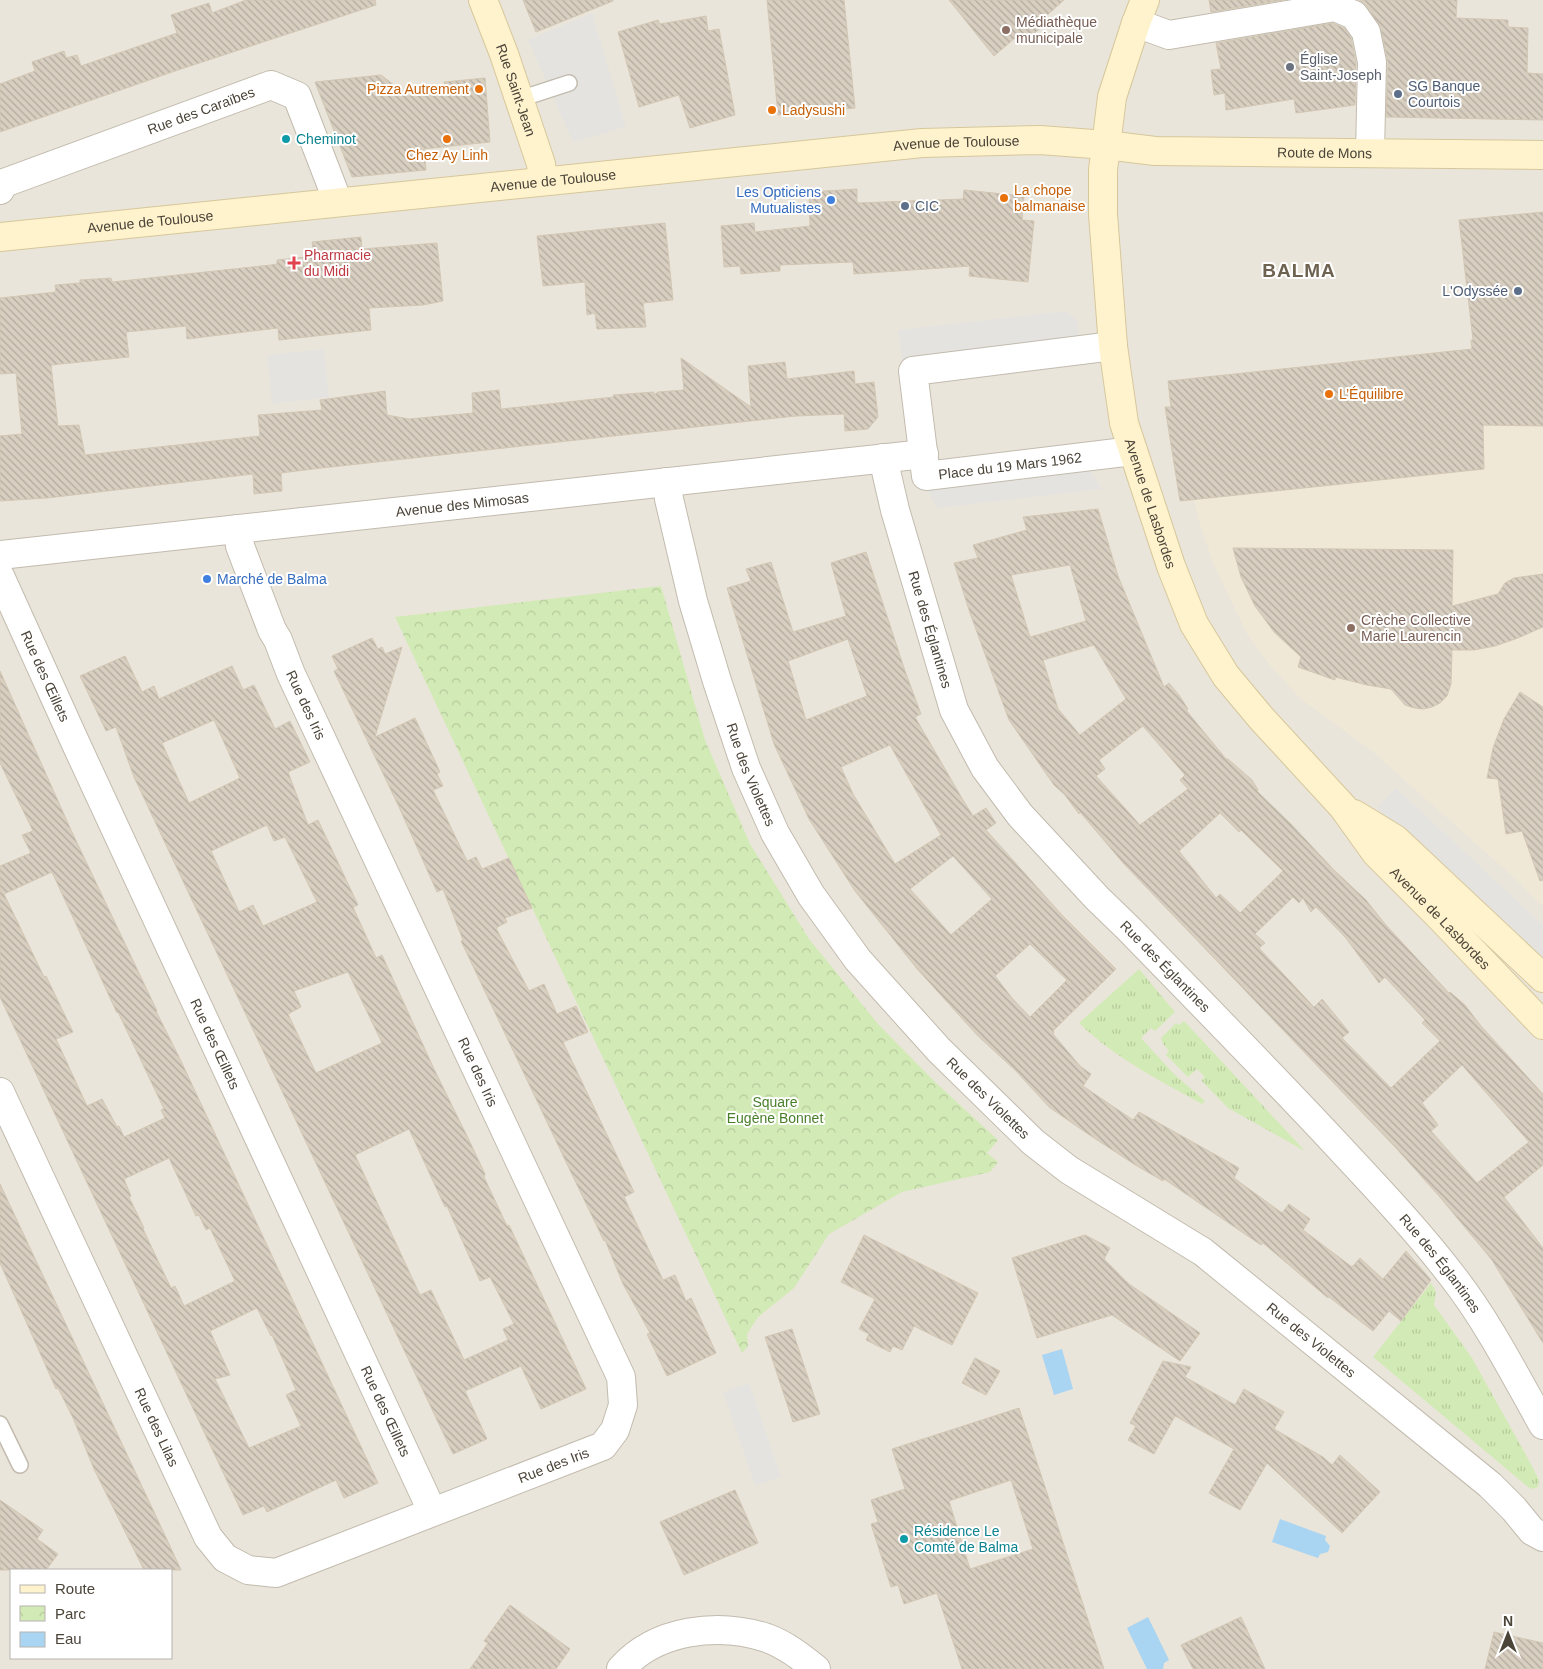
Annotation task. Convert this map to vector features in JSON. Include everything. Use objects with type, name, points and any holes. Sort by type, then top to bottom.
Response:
[{"type":"street","name":"Rue Saint-Jean","points":[[483,0],[520,99],[541,164],[542,181]]},
{"type":"street","points":[[1141,12],[1169,35],[1335,7],[1354,15],[1366,32],[1372,62],[1370,153]]},
{"type":"street","name":"Avenue de Lasbordes","points":[[1141,12],[1112,97],[1103,170],[1102,195],[1114,346],[1124,423],[1162,541],[1194,624],[1226,676],[1262,719],[1343,807],[1376,853],[1543,1025]]},
{"type":"street","name":"Rue des Caraïbes","points":[[0,190],[4,183],[271,85],[298,96],[338,202]]},
{"type":"street","name":"Avenue de Toulouse","points":[[0,237],[922,143],[1040,140],[1106,145]]},
{"type":"street","name":"Route de Mons","points":[[1106,145],[1155,151],[1543,155]]},
{"type":"street","name":"Place du 19 Mars 1962","points":[[1114,346],[913,370],[926,476],[1133,451]]},
{"type":"street","name":"Avenue des Mimosas","points":[[0,555],[924,454]]},
{"type":"street","name":"Rue des Églantines","points":[[883,458],[895,510],[954,710],[985,768],[1020,815],[1097,898],[1395,1206],[1454,1278],[1471,1302],[1507,1360],[1543,1425]]},
{"type":"street","name":"Rue des Violettes","points":[[667,482],[669,499],[693,601],[746,768],[775,833],[810,895],[858,960],[939,1050],[1033,1142],[1070,1170],[1204,1252],[1490,1485],[1514,1509],[1532,1531],[1543,1537]]},
{"type":"street","name":"Rue des Iris","points":[[238,529],[240,546],[291,674],[621,1377],[623,1405],[616,1430],[603,1446],[432,1511]]},
{"type":"street","name":"Rue des Œillets","points":[[0,576],[80,753],[432,1511]]},
{"type":"street","name":"Avenue de Lasbordes","points":[[1343,807],[1395,839],[1543,978]]},
{"type":"street","name":"Rue des Lilas","points":[[0,1092],[208,1537],[225,1558],[248,1570],[276,1573],[432,1511]]},
{"type":"street","points":[[621,1669],[628,1660],[645,1647],[683,1633],[717,1630],[742,1631],[769,1639],[794,1651],[816,1669]]},
{"type":"lane","points":[[520,99],[569,83]]},
{"type":"lane","points":[[0,1424],[20,1465]]},
{"type":"shaded area","points":[[0,0],[1543,0],[1543,1669],[0,1669]]},
{"type":"shaded area","points":[[592,13],[626,127],[573,142],[528,40]]},
{"type":"shaded area","points":[[1066,311],[1077,320],[1081,343],[903,365],[898,330]]},
{"type":"shaded area","points":[[324,349],[329,397],[272,404],[267,355]]},
{"type":"shaded area","points":[[1543,397],[1543,907],[1517,880],[1372,751],[1301,699],[1269,664],[1247,634],[1214,565],[1194,500],[1484,469],[1483,427],[1502,425]]},
{"type":"shaded area","points":[[1089,469],[1102,489],[937,508],[926,487]]},
{"type":"shaded area","points":[[1396,788],[1543,925],[1543,962],[1377,808]]},
{"type":"shaded area","points":[[749,1383],[781,1477],[755,1486],[723,1392]]},
{"type":"green space","name":"Square Eugène Bonnet","points":[[661,586],[705,740],[750,844],[809,939],[878,1024],[935,1082],[998,1140],[987,1153],[998,1162],[990,1172],[902,1192],[829,1234],[794,1288],[758,1317],[747,1334],[748,1346],[742,1353],[395,617]]},
{"type":"green space","points":[[1139,969],[1175,1012],[1155,1031],[1151,1028],[1141,1038],[1174,1074],[1205,1101],[1202,1104],[1122,1058],[1079,1023]]},
{"type":"green space","points":[[1184,1021],[1305,1151],[1228,1108],[1201,1080],[1205,1077],[1197,1069],[1188,1077],[1166,1055],[1169,1051],[1161,1038],[1176,1023],[1179,1025]]},
{"type":"green space","points":[[1431,1283],[1436,1292],[1434,1305],[1472,1358],[1539,1480],[1538,1487],[1533,1489],[1528,1487],[1373,1357]]},
{"type":"water","points":[[1062,1349],[1073,1389],[1054,1395],[1042,1355]]},
{"type":"water","points":[[1280,1519],[1326,1536],[1325,1540],[1330,1546],[1328,1552],[1320,1554],[1318,1558],[1272,1542]]},
{"type":"water","points":[[1148,1617],[1169,1660],[1164,1663],[1163,1669],[1147,1669],[1127,1628]]},
{"type":"building","points":[[246,0],[375,0],[376,5],[178,70],[0,132],[0,84],[35,71],[32,62],[64,51],[66,58],[77,55],[81,66],[177,33],[171,15],[209,3],[212,13]]},
{"type":"building","points":[[523,0],[613,0],[613,1],[536,32]]},
{"type":"building","points":[[767,0],[844,0],[855,108],[778,115]]},
{"type":"building","name":"Médiathèque municipale","points":[[949,0],[1064,0],[1045,17],[1049,21],[1020,45],[1015,38],[994,56]]},
{"type":"building","points":[[1209,0],[1283,0],[1211,12]]},
{"type":"building","points":[[1359,0],[1457,0],[1456,18],[1508,20],[1508,27],[1528,28],[1527,73],[1543,74],[1543,120],[1386,117],[1388,62],[1381,29],[1367,6]]},
{"type":"building","points":[[706,16],[708,31],[719,29],[735,115],[690,128],[679,95],[639,107],[618,32],[658,20],[660,24]]},
{"type":"building","name":"Église Saint-Joseph","points":[[1333,23],[1344,28],[1351,38],[1356,63],[1355,105],[1296,113],[1294,99],[1226,110],[1225,93],[1214,95],[1211,70],[1221,69],[1216,43]]},
{"type":"building","points":[[381,75],[408,96],[446,92],[444,82],[485,78],[490,142],[424,149],[426,170],[352,177],[315,82]]},
{"type":"building","points":[[857,189],[857,203],[963,199],[964,190],[1024,196],[1022,220],[1034,221],[1028,282],[969,276],[970,266],[854,274],[853,262],[780,265],[780,271],[741,274],[740,266],[724,267],[721,226],[754,223],[755,232],[810,226],[809,192]]},
{"type":"building","points":[[1543,212],[1543,426],[1483,425],[1484,469],[1180,501],[1165,407],[1171,407],[1168,381],[1472,349],[1471,340],[1473,340],[1459,220]]},
{"type":"building","points":[[665,223],[673,300],[643,303],[646,327],[597,329],[595,313],[587,315],[585,282],[543,286],[537,236]]},
{"type":"building","points":[[361,237],[362,249],[437,243],[443,301],[423,305],[369,308],[371,330],[279,340],[278,328],[187,339],[186,326],[126,332],[129,357],[51,365],[58,426],[79,425],[85,455],[260,436],[258,415],[322,410],[320,400],[385,391],[387,415],[409,419],[473,413],[472,393],[499,390],[501,409],[614,397],[613,395],[654,392],[654,395],[658,392],[684,390],[681,358],[751,407],[748,366],[785,362],[787,379],[854,371],[855,384],[874,382],[878,417],[868,429],[845,431],[844,414],[796,416],[313,469],[281,473],[282,491],[254,494],[253,474],[47,498],[0,501],[0,436],[22,434],[16,373],[0,374],[0,298],[56,292],[55,285],[80,283],[80,280],[111,278],[112,282],[277,264],[277,260],[314,256],[312,242]]},
{"type":"building","points":[[1098,509],[1118,576],[1164,687],[1169,683],[1188,709],[1186,710],[1226,759],[1252,780],[1257,791],[1366,900],[1385,924],[1449,993],[1465,1005],[1481,1026],[1543,1094],[1543,1165],[1504,1197],[1543,1248],[1543,1343],[1492,1260],[1439,1196],[1396,1148],[1124,864],[1080,812],[1079,814],[1065,795],[1054,785],[1009,720],[954,563],[978,558],[973,545],[1027,530],[1023,517]],"holes":[[[1070,565],[1086,621],[1030,637],[1011,575]],[[1094,645],[1126,699],[1080,735],[1058,709],[1043,660]],[[1143,726],[1185,775],[1180,780],[1188,789],[1140,825],[1096,776],[1105,769],[1099,760]],[[1220,813],[1239,832],[1241,830],[1283,871],[1240,913],[1220,894],[1216,898],[1179,851]],[[1293,897],[1299,903],[1303,898],[1311,912],[1316,907],[1345,937],[1379,983],[1385,977],[1425,1020],[1422,1023],[1440,1041],[1391,1088],[1342,1038],[1349,1032],[1322,999],[1314,1007],[1259,948],[1265,943],[1255,934]],[[1462,1065],[1529,1142],[1477,1183],[1431,1131],[1438,1125],[1422,1103]]]},
{"type":"building","points":[[1233,548],[1453,550],[1452,606],[1498,594],[1505,583],[1514,578],[1543,574],[1543,627],[1495,646],[1474,650],[1452,650],[1451,684],[1447,696],[1440,703],[1432,707],[1414,708],[1405,705],[1391,689],[1335,677],[1335,680],[1298,667],[1301,657],[1274,632],[1255,606],[1241,577]]},
{"type":"building","points":[[866,552],[921,714],[915,717],[963,800],[973,816],[986,808],[996,823],[986,830],[1062,915],[1116,969],[1053,1031],[1053,1034],[1080,1066],[1091,1074],[1083,1086],[1133,1120],[1139,1112],[1239,1168],[1234,1178],[1282,1213],[1289,1204],[1310,1219],[1303,1230],[1352,1267],[1360,1258],[1383,1279],[1406,1251],[1431,1280],[1401,1321],[1389,1311],[1373,1331],[1328,1298],[1263,1243],[1261,1245],[1164,1179],[1163,1181],[1137,1166],[1049,1107],[1016,1071],[978,1036],[918,970],[855,891],[809,819],[774,744],[727,588],[751,581],[746,569],[771,562],[793,632],[846,616],[831,563]],"holes":[[[848,639],[867,696],[806,720],[788,661]],[[890,745],[941,835],[895,864],[853,794],[841,767]],[[953,856],[992,899],[951,935],[910,889]],[[1030,944],[1067,980],[1030,1017],[995,976]]]},
{"type":"building","points":[[372,638],[378,649],[382,647],[385,654],[402,647],[375,737],[415,718],[440,772],[437,774],[443,786],[433,790],[467,861],[476,857],[482,869],[509,858],[532,908],[505,918],[507,922],[496,928],[529,991],[544,984],[557,1014],[576,1006],[588,1032],[563,1042],[634,1192],[624,1197],[663,1280],[675,1275],[686,1301],[691,1298],[716,1353],[667,1376],[647,1334],[650,1333],[623,1284],[605,1240],[461,941],[463,940],[443,889],[437,892],[334,671],[338,669],[332,656]]},
{"type":"building","points":[[125,656],[142,692],[154,686],[159,699],[232,666],[243,690],[254,685],[275,729],[290,721],[310,762],[288,772],[308,825],[318,820],[358,905],[353,907],[376,958],[382,955],[485,1174],[484,1177],[507,1226],[509,1225],[586,1389],[541,1409],[521,1366],[465,1391],[487,1439],[453,1454],[134,777],[116,727],[106,731],[80,676]],"holes":[[[214,720],[240,778],[189,803],[162,743]],[[267,825],[274,841],[285,837],[317,902],[263,926],[253,905],[239,912],[211,851]],[[348,972],[382,1043],[316,1073],[288,1014],[301,1007],[294,991]],[[409,1129],[445,1207],[447,1206],[480,1281],[490,1277],[514,1324],[503,1329],[508,1340],[464,1360],[431,1290],[420,1295],[355,1155]]]},
{"type":"building","points":[[0,671],[71,830],[378,1483],[344,1498],[336,1480],[267,1512],[264,1506],[243,1515],[0,997],[0,866],[31,853],[22,835],[33,831],[0,763]],"holes":[[[52,872],[164,1109],[161,1110],[165,1118],[124,1137],[102,1099],[87,1106],[56,1039],[73,1032],[4,894]],[[169,1158],[196,1216],[199,1215],[206,1230],[210,1228],[235,1281],[184,1306],[175,1286],[171,1288],[143,1229],[129,1197],[131,1196],[124,1179]],[[257,1308],[272,1335],[296,1390],[286,1395],[301,1426],[249,1448],[215,1379],[230,1375],[210,1331]]]},
{"type":"building","points":[[1520,692],[1543,707],[1543,880],[1540,881],[1522,831],[1506,834],[1498,779],[1487,778],[1493,748],[1504,719]]},
{"type":"building","points":[[0,1184],[181,1570],[144,1569],[94,1469],[73,1418],[58,1388],[56,1389],[0,1263]]},
{"type":"building","points":[[864,1235],[978,1293],[952,1345],[914,1326],[902,1350],[893,1346],[890,1352],[866,1340],[869,1334],[859,1329],[875,1299],[841,1282]]},
{"type":"building","points":[[1085,1235],[1110,1248],[1104,1259],[1129,1284],[1200,1333],[1180,1361],[1112,1315],[1037,1338],[1012,1258]]},
{"type":"building","points":[[792,1329],[820,1414],[793,1422],[765,1337]]},
{"type":"building","points":[[975,1358],[1000,1371],[986,1395],[962,1383]]},
{"type":"building","points":[[1163,1361],[1191,1367],[1185,1377],[1235,1405],[1244,1389],[1284,1412],[1274,1429],[1323,1457],[1332,1465],[1340,1455],[1380,1492],[1342,1533],[1267,1463],[1240,1510],[1209,1493],[1234,1449],[1175,1416],[1154,1454],[1128,1440],[1136,1426],[1130,1423]]},
{"type":"building","points":[[1019,1408],[1104,1669],[962,1669],[937,1593],[904,1604],[898,1585],[891,1587],[871,1524],[878,1522],[871,1500],[905,1489],[892,1449]],"holes":[[[1011,1480],[1033,1549],[970,1569],[949,1501]]]},
{"type":"building","points":[[735,1490],[758,1543],[684,1575],[660,1522]]},
{"type":"building","points":[[0,1500],[43,1530],[37,1539],[58,1554],[47,1569],[0,1570]]},
{"type":"building","points":[[510,1605],[570,1649],[556,1669],[470,1669],[488,1643],[484,1641]]},
{"type":"building","points":[[1241,1617],[1265,1669],[1193,1669],[1181,1645]]},
{"type":"building","points":[[1494,1632],[1543,1643],[1543,1669],[1485,1669]]},
{"type":"place","name":"Médiathèque municipale","points":[[1006,30]]},
{"type":"place","name":"Église Saint-Joseph","points":[[1290,67]]},
{"type":"place","name":"Pizza Autrement","points":[[479,89]]},
{"type":"place","name":"SG Banque Courtois","points":[[1398,94]]},
{"type":"place","name":"Ladysushi","points":[[772,110]]},
{"type":"place","name":"Cheminot","points":[[286,139]]},
{"type":"place","name":"Chez Ay Linh","points":[[447,139]]},
{"type":"place","name":"La chope balmanaise","points":[[1004,198]]},
{"type":"place","name":"Les Opticiens Mutualistes","points":[[831,200]]},
{"type":"place","name":"CIC","points":[[905,206]]},
{"type":"place","name":"Pharmacie du Midi","points":[[294,263]]},
{"type":"place","name":"L'Odyssée","points":[[1518,291]]},
{"type":"place","name":"L’Équilibre","points":[[1329,394]]},
{"type":"place","name":"Marché de Balma","points":[[207,579]]},
{"type":"place","name":"Crèche Collective Marie Laurencin","points":[[1351,628]]},
{"type":"place","name":"Résidence Le Comté de Balma","points":[[904,1539]]},
{"type":"district","name":"BALMA","points":[[1299,270]]}]
